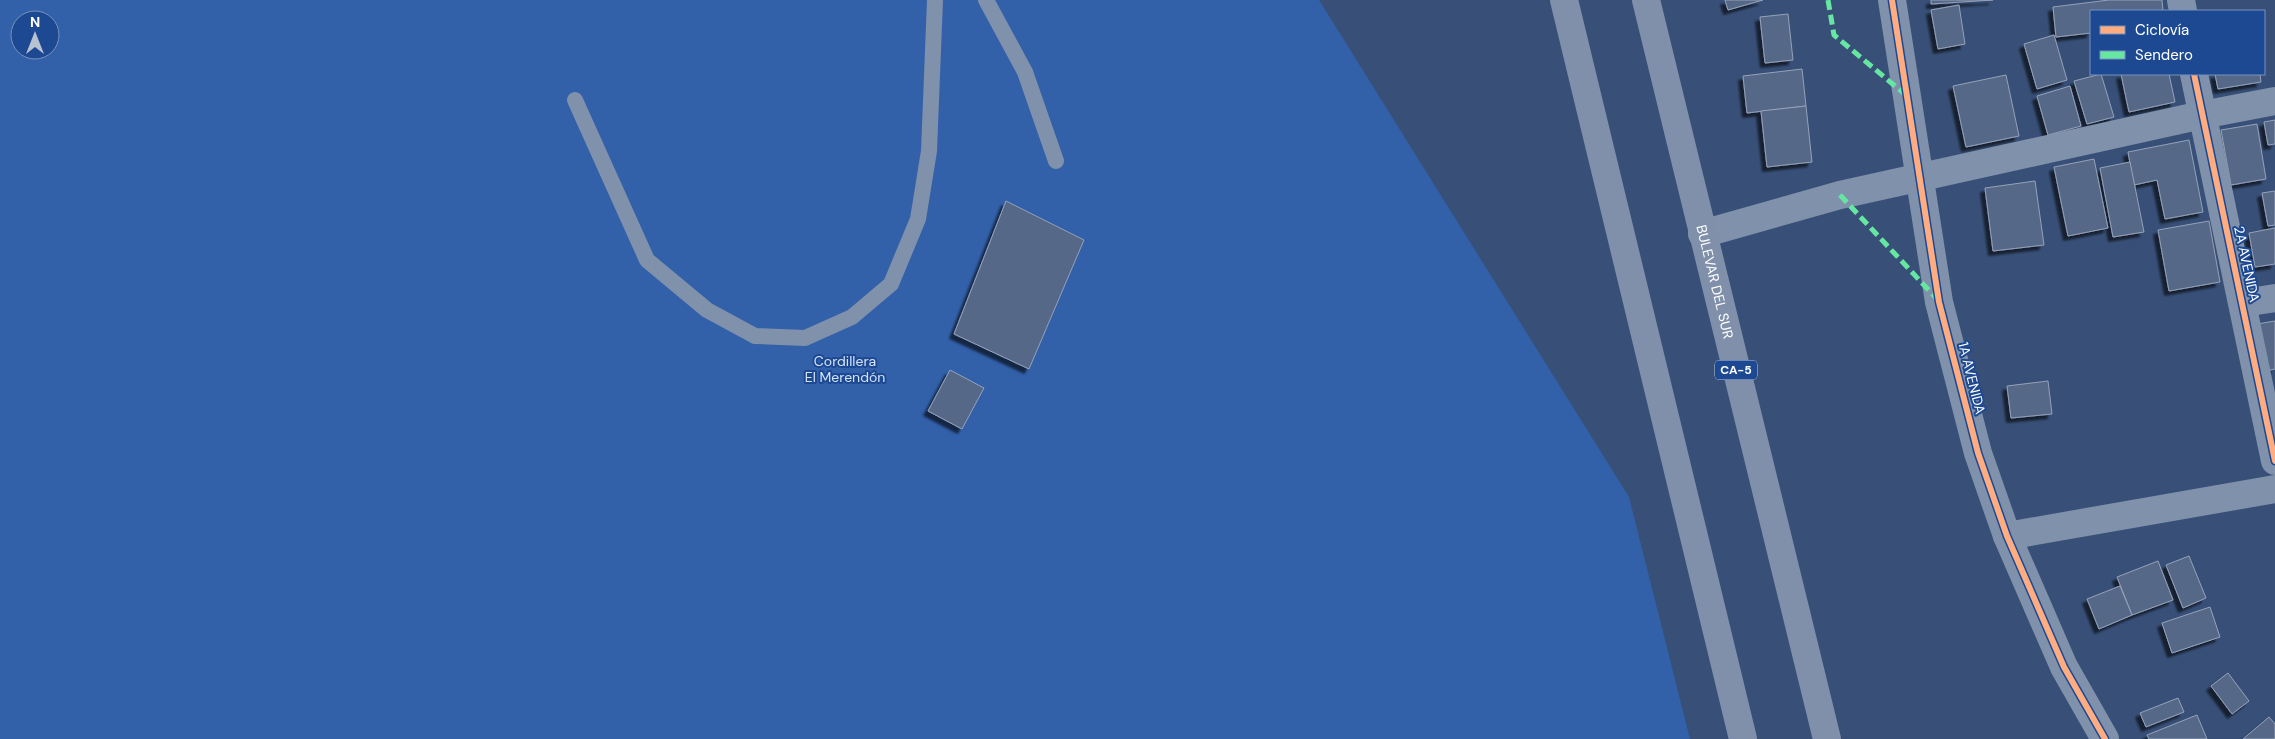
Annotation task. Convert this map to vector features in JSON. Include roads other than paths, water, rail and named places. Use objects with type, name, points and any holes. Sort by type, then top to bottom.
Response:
[{"type":"highway","points":[[1564,0],[1743,739]]},
{"type":"highway","name":"BULEVAR DEL SUR","points":[[1646,0],[1827,739]]},
{"type":"street","name":"1A AVENIDA","points":[[1892,0],[1939,302],[1978,453],[2008,536],[2064,667],[2105,739]]},
{"type":"street","name":"2A AVENIDA","points":[[2194,75],[2275,461]]},
{"type":"street","points":[[1702,234],[1840,195],[2202,115],[2275,101]]},
{"type":"street","points":[[2243,303],[2275,298]]},
{"type":"street","points":[[2008,536],[2275,489]]},
{"type":"lane","points":[[575,100],[646,260],[707,310],[755,336],[805,338],[852,317],[891,284],[918,219],[929,151],[935,0]]},
{"type":"lane","points":[[986,0],[1025,72],[1056,161]]},
{"type":"park label","name":"Cordillera El Merendón","points":[[845,370]]}]
